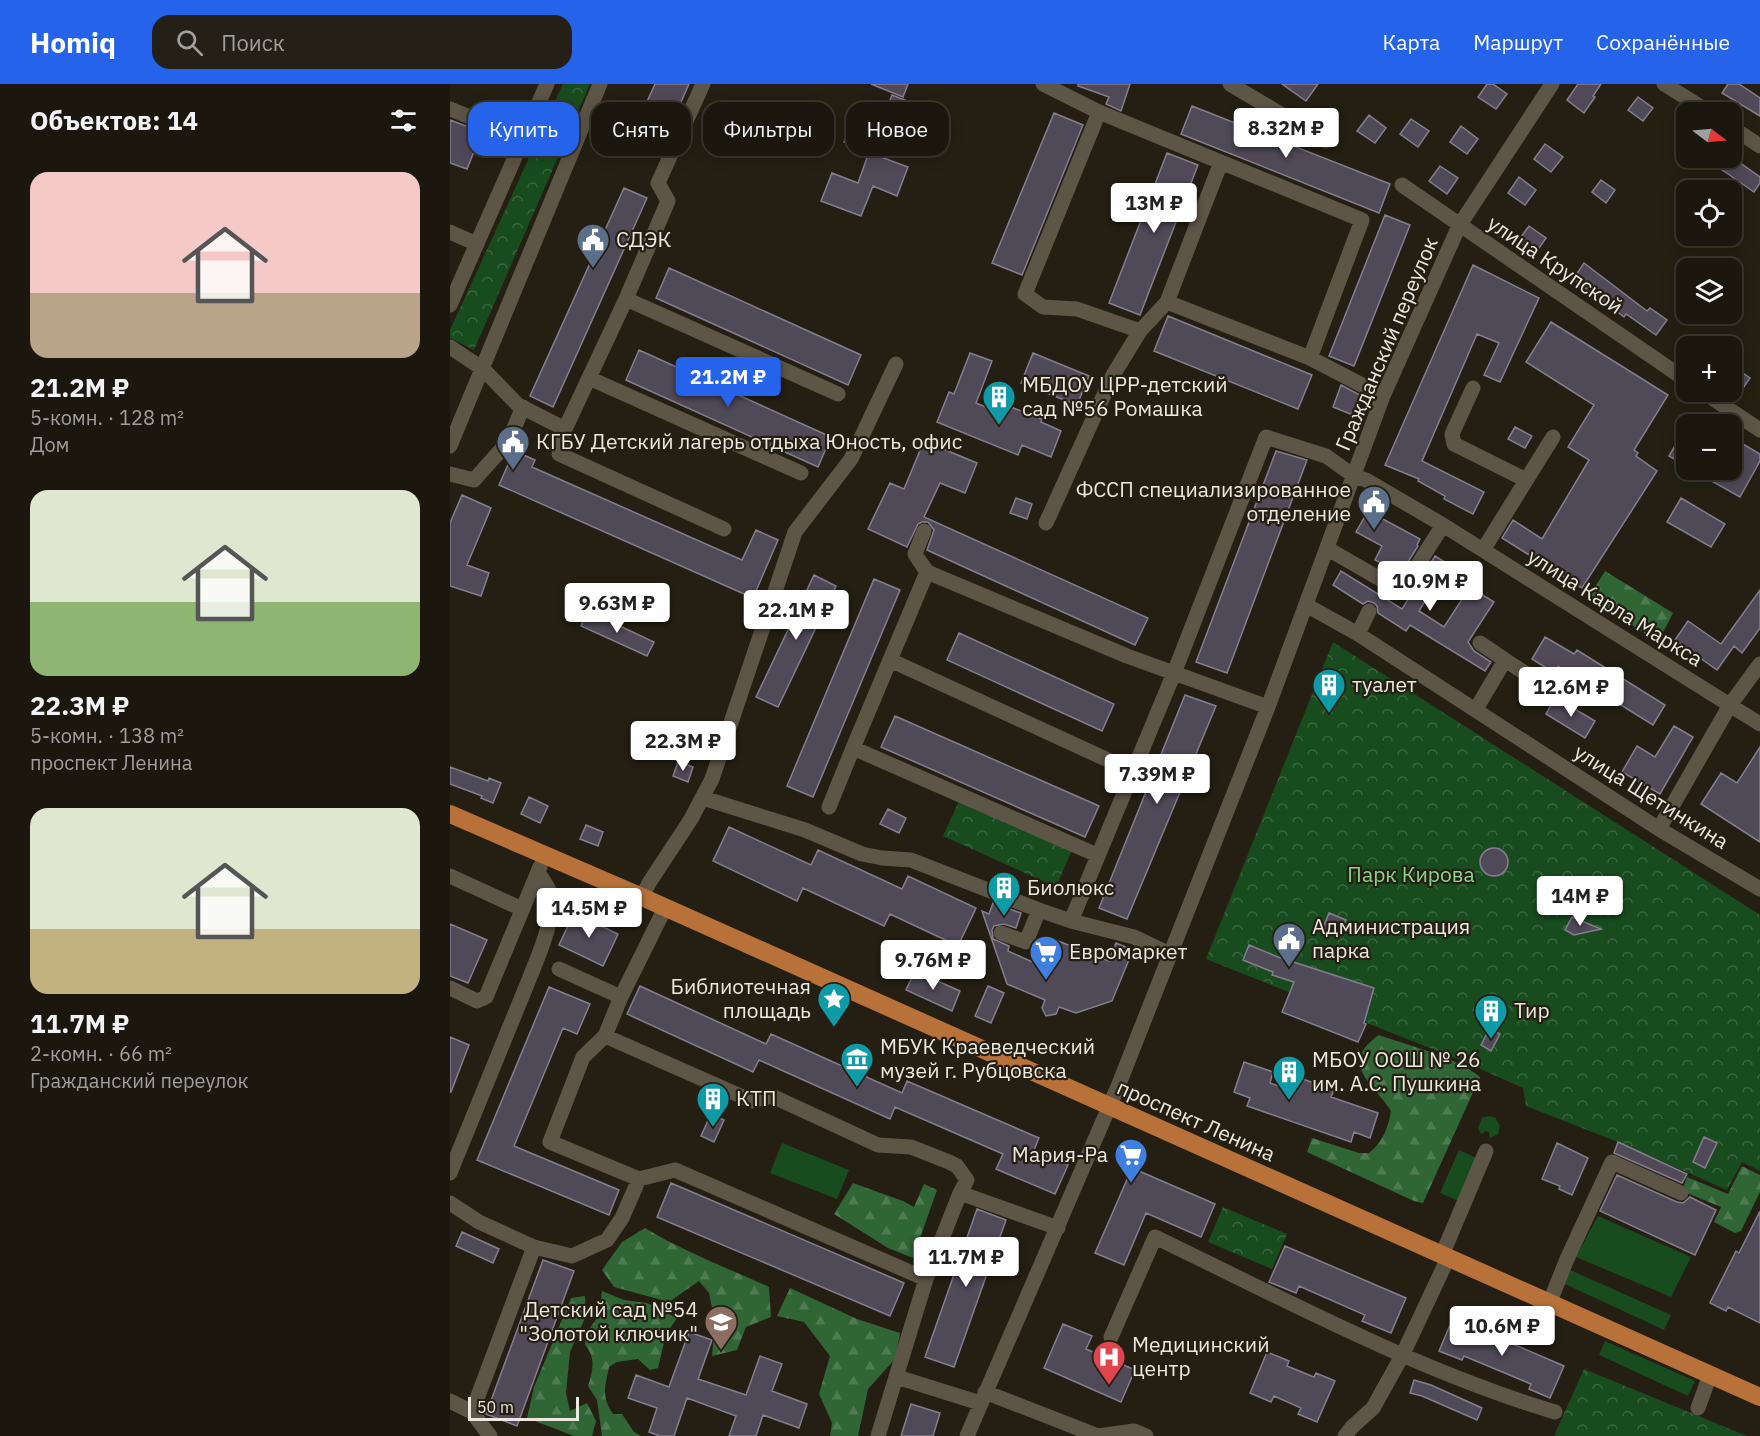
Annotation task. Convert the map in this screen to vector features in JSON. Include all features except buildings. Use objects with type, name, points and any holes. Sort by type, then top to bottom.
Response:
[{"type":"main road","name":"проспект Ленина","points":[[450,814],[642,897],[1760,1397]]},
{"type":"street","points":[[450,446],[600,84]]},
{"type":"street","points":[[703,84],[658,183],[668,201],[565,429],[559,454],[724,529]]},
{"type":"street","points":[[1043,84],[1099,112],[1362,220],[1310,358]]},
{"type":"street","name":"Гражданский переулок","points":[[967,1436],[1110,1107],[1268,707],[1383,396],[1459,226],[1552,84]]},
{"type":"street","points":[[1664,84],[1692,102]]},
{"type":"street","points":[[537,102],[542,86]]},
{"type":"street","points":[[1240,86],[1326,141]]},
{"type":"street","points":[[450,109],[468,116]]},
{"type":"street","points":[[1099,112],[1024,294],[1043,307],[1077,309],[1140,330]]},
{"type":"street","points":[[1742,134],[1760,146]]},
{"type":"street","points":[[450,304],[517,156]]},
{"type":"street","points":[[1046,523],[1113,375],[1140,330],[1167,302],[1221,162]]},
{"type":"street","name":"улица Крупской","points":[[1402,185],[1676,373]]},
{"type":"street","points":[[450,232],[477,244]]},
{"type":"street","points":[[626,298],[838,394]]},
{"type":"street","points":[[1167,302],[1310,358],[1383,396]]},
{"type":"street","points":[[450,347],[483,369],[518,405],[565,429]]},
{"type":"street","points":[[642,897],[691,819],[712,779],[795,532],[851,459],[896,364]]},
{"type":"street","points":[[590,378],[801,473]]},
{"type":"street","points":[[1473,388],[1452,434],[1454,444],[1526,480]]},
{"type":"street","points":[[1718,402],[1760,430]]},
{"type":"street","points":[[450,474],[474,480],[508,442],[523,407]]},
{"type":"street","name":"улица Карла Маркса","points":[[1174,673],[1266,437],[1326,456],[1354,476],[1366,480],[1443,525],[1760,724]]},
{"type":"street","points":[[1483,550],[1553,437]]},
{"type":"street","points":[[1328,549],[1401,591],[1443,525]]},
{"type":"street","points":[[924,531],[915,554],[927,572],[1127,656],[1268,707]]},
{"type":"street","points":[[830,807],[927,572]]},
{"type":"street","name":"улица Щетинкина","points":[[1306,605],[1359,634],[1659,829],[1760,890]]},
{"type":"street","points":[[1359,634],[1369,611]]},
{"type":"street","points":[[1480,643],[1553,690]]},
{"type":"street","points":[[890,660],[1132,771]]},
{"type":"street","points":[[1476,709],[1505,660]]},
{"type":"street","points":[[1659,829],[1730,705],[1760,664]]},
{"type":"street","points":[[1071,921],[1174,673]]},
{"type":"street","points":[[853,748],[1097,855]]},
{"type":"street","points":[[703,798],[797,827],[862,854],[911,860],[1038,910],[1134,937],[1170,954]]},
{"type":"street","points":[[450,988],[477,1000],[486,997],[545,855]]},
{"type":"street","points":[[450,1173],[542,944],[552,909],[549,891],[537,872]]},
{"type":"street","points":[[450,876],[522,909]]},
{"type":"street","points":[[664,908],[605,1036],[583,1057],[550,1142],[639,1179],[675,1170],[926,1279]]},
{"type":"street","points":[[1001,933],[1026,942],[1038,910]]},
{"type":"street","points":[[559,969],[621,997]]},
{"type":"street","points":[[605,1036],[752,1101],[774,1097],[878,1145],[911,1147],[949,1162],[957,1166],[967,1180],[926,1279],[878,1436]]},
{"type":"street","points":[[1346,1436],[1352,1427],[1373,1408],[1402,1356],[1445,1256],[1486,1151]]},
{"type":"street","points":[[1549,1304],[1612,1162],[1681,1193]]},
{"type":"street","points":[[450,1203],[479,1222],[534,1248],[572,1256],[607,1240],[622,1218],[639,1179]]},
{"type":"street","points":[[960,1193],[1058,1228]]},
{"type":"street","points":[[1111,1336],[1155,1237],[1402,1356],[1523,1403],[1556,1412]]},
{"type":"street","points":[[472,1412],[534,1248]]},
{"type":"street","points":[[1698,1408],[1710,1375]]},
{"type":"street","points":[[897,1377],[982,1397],[1098,1436],[1134,1431],[1146,1436]]},
{"type":"street","points":[[450,1401],[472,1412],[490,1436]]},
{"type":"green space","points":[[563,84],[590,84],[579,109],[579,102],[555,102]]},
{"type":"green space","points":[[530,156],[559,156],[474,350],[450,338],[450,330]]},
{"type":"green space","points":[[1605,571],[1673,613],[1658,642],[1589,597]]},
{"type":"green space","name":"Парк Кирова","points":[[1333,642],[1760,915],[1760,1171],[1742,1162],[1727,1190],[1618,1142],[1526,1106],[1523,1088],[1465,1062],[1206,959]]},
{"type":"green space","points":[[960,799],[1072,850],[1056,887],[943,836]]},
{"type":"green space","points":[[1379,1035],[1446,1058],[1480,1077],[1423,1203],[1307,1152],[1312,1138],[1359,1153],[1369,1153],[1381,1139],[1391,1111],[1369,1083],[1360,1065],[1361,1055],[1367,1045]]},
{"type":"green space","points":[[1495,1117],[1500,1126],[1498,1134],[1490,1138],[1489,1132],[1481,1134],[1478,1128],[1482,1118]]},
{"type":"green space","points":[[782,1143],[849,1170],[837,1199],[770,1173]]},
{"type":"green space","points":[[1459,1150],[1479,1159],[1461,1202],[1440,1193]]},
{"type":"green space","points":[[1742,1166],[1760,1175],[1760,1192],[1741,1231],[1735,1233],[1714,1222],[1721,1207],[1682,1191],[1687,1177],[1728,1194]]},
{"type":"green space","points":[[853,1183],[914,1207],[924,1184],[937,1190],[913,1258],[888,1248],[834,1214]]},
{"type":"green space","points":[[1223,1207],[1287,1234],[1272,1269],[1208,1242]]},
{"type":"green space","points":[[1598,1216],[1691,1257],[1671,1297],[1576,1257]]},
{"type":"green space","points":[[645,1228],[691,1252],[769,1287],[771,1317],[746,1327],[737,1350],[712,1356],[715,1323],[709,1293],[699,1281],[669,1302],[614,1287],[602,1270],[622,1242]]},
{"type":"green space","points":[[1568,1269],[1671,1315],[1664,1330],[1563,1283]]},
{"type":"green space","points":[[790,1288],[857,1319],[900,1333],[895,1359],[868,1389],[858,1436],[830,1436],[832,1423],[819,1394],[830,1356],[804,1322],[777,1316]]},
{"type":"green space","points":[[602,1291],[624,1300],[647,1303],[677,1318],[666,1334],[658,1368],[650,1370],[638,1359],[617,1362],[609,1367],[605,1396],[609,1408],[613,1414],[622,1414],[634,1432],[641,1436],[602,1436],[597,1400],[588,1386],[592,1359],[585,1345],[585,1335],[599,1315]]},
{"type":"green space","points":[[585,1296],[586,1316],[570,1352],[566,1393],[570,1411],[587,1403],[596,1421],[592,1436],[574,1436],[527,1418],[534,1387],[571,1298]]},
{"type":"green space","points":[[1605,1341],[1695,1381],[1688,1396],[1599,1355]]},
{"type":"green space","points":[[1584,1369],[1747,1436],[1554,1436]]},
{"type":"place","name":"СДЭК","points":[[593,269]]},
{"type":"place","name":"МБДОУ ЦРР-детский сад №56 Ромашка","points":[[999,426]]},
{"type":"place","name":"КГБУ Детский лагерь отдыха Юность, офис","points":[[513,471]]},
{"type":"place","name":"ФССП специализированное отделение","points":[[1374,531]]},
{"type":"place","name":"туалет","points":[[1329,714]]},
{"type":"place","name":"Биолюкс","points":[[1004,917]]},
{"type":"place","name":"Администрация парка","points":[[1289,968]]},
{"type":"place","name":"Евромаркет","points":[[1046,981]]},
{"type":"place","name":"Библиотечная площадь","points":[[834,1028]]},
{"type":"place","name":"Тир","points":[[1491,1040]]},
{"type":"place","name":"МБУК Краеведческий музей г. Рубцовска","points":[[857,1088]]},
{"type":"place","name":"МБОУ ООШ № 26 им. А.С. Пушкина","points":[[1289,1101]]},
{"type":"place","name":"КТП","points":[[713,1128]]},
{"type":"place","name":"Мария-Ра","points":[[1131,1184]]},
{"type":"place","name":"Детский сад №54 \"Золотой ключик\"","points":[[721,1351]]},
{"type":"place","name":"Медицинский центр","points":[[1109,1386]]}]
